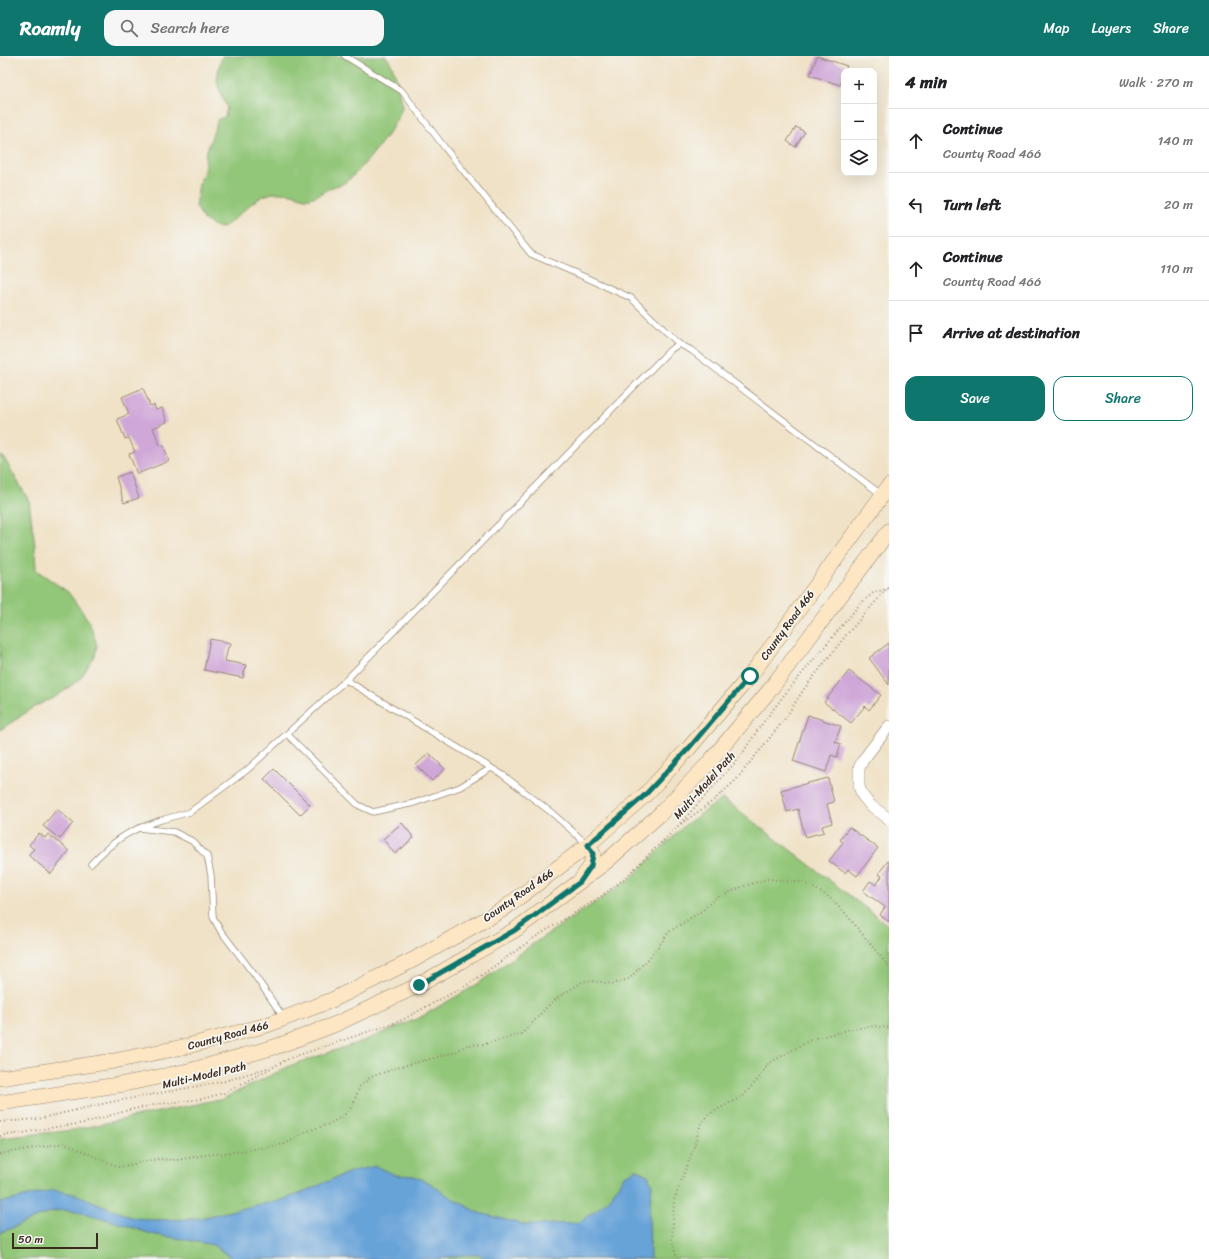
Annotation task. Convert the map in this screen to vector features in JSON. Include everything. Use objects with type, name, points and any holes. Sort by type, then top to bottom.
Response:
[{"type":"main road","name":"County Road 466","points":[[0,1078],[114,1061],[188,1046],[267,1025],[332,1000],[407,963],[502,910],[588,845],[645,795],[689,748],[750,676],[887,494]]},
{"type":"main road","points":[[0,1103],[124,1084],[193,1070],[278,1046],[336,1024],[419,985],[515,930],[607,861],[659,815],[707,766],[769,691],[889,531]]},
{"type":"main road","points":[[580,882],[591,866],[593,854],[588,845]]},
{"type":"street","points":[[889,726],[863,760],[859,768],[862,796],[870,806],[889,820]]},
{"type":"lane","points":[[345,56],[402,91],[445,148],[531,254],[631,298],[679,344],[691,350],[887,494]]},
{"type":"lane","points":[[91,864],[100,854],[126,834],[161,820],[190,812],[247,770],[346,680],[670,350],[679,344]]},
{"type":"lane","points":[[346,680],[503,775],[552,813],[588,845]]},
{"type":"lane","points":[[287,734],[358,805],[374,812],[414,803],[460,787],[491,768]]},
{"type":"lane","points":[[140,828],[174,832],[192,841],[207,856],[211,875],[213,917],[220,930],[253,972],[284,1018]]},
{"type":"path","name":"Multi-Model Path","points":[[888,589],[847,634],[804,689],[784,720],[736,780],[713,801],[678,826],[740,757],[759,728],[785,694],[860,604],[873,593],[888,589]]},
{"type":"path","points":[[0,1154],[63,1143],[119,1167],[158,1159],[177,1160],[216,1153],[234,1152],[285,1144],[305,1132],[330,1124],[343,1116],[352,1107],[360,1086],[371,1077],[396,1068],[456,1052],[467,1045],[485,1044],[522,1034],[549,1005],[560,996],[584,981],[613,984],[629,980],[652,955],[669,932],[704,910],[714,899],[744,886],[768,879],[803,882],[829,897],[846,914],[889,967]]},
{"type":"path","points":[[677,1259],[672,1239],[674,1200],[693,1150],[701,1123],[709,1114],[744,1096],[760,1077],[768,1064],[810,1040],[851,1029],[874,1026],[889,1028]]},
{"type":"path","name":"Multi-Model Path","points":[[0,1122],[38,1119],[106,1103],[225,1080],[273,1066],[224,1093],[202,1099],[159,1104],[130,1110],[84,1123],[0,1136]]},
{"type":"green space","points":[[222,56],[386,56],[396,76],[402,108],[393,127],[386,137],[360,169],[346,182],[310,198],[286,193],[269,194],[256,200],[234,220],[222,228],[214,226],[203,219],[196,206],[199,184],[204,171],[206,153],[218,119],[225,117],[227,107],[217,82]]},
{"type":"green space","points":[[0,455],[4,458],[29,501],[35,546],[36,570],[68,592],[89,621],[97,645],[95,656],[80,679],[57,696],[36,706],[0,730]]},
{"type":"green space","points":[[722,799],[889,926],[889,1259],[0,1259],[0,1138],[73,1130],[224,1098],[292,1065],[363,1041],[419,1018],[476,985],[531,945],[629,880],[685,825]]},
{"type":"water","points":[[376,1166],[395,1175],[414,1176],[430,1183],[445,1194],[479,1213],[526,1225],[578,1223],[608,1200],[625,1175],[637,1169],[648,1175],[652,1185],[649,1213],[650,1259],[492,1259],[477,1255],[463,1255],[436,1259],[233,1259],[213,1245],[151,1234],[88,1214],[63,1210],[50,1212],[0,1233],[0,1203],[53,1190],[75,1194],[131,1217],[150,1220],[196,1219],[279,1201],[302,1193],[353,1171]]},
{"type":"building","points":[[817,56],[847,66],[846,68],[841,68],[840,85],[810,75]]},
{"type":"building","points":[[796,127],[805,132],[795,147],[787,141]]},
{"type":"building","points":[[143,388],[150,406],[154,405],[156,410],[162,408],[167,422],[153,428],[160,445],[163,444],[169,461],[137,474],[129,454],[135,452],[129,438],[125,439],[117,419],[129,414],[122,397]]},
{"type":"building","points":[[130,472],[139,498],[124,503],[116,477]]},
{"type":"building","points":[[210,639],[231,643],[230,647],[228,647],[225,661],[246,665],[243,678],[204,670]]},
{"type":"building","points":[[889,643],[889,685],[869,658]]},
{"type":"building","points":[[849,671],[881,695],[869,710],[865,706],[851,723],[824,702]]},
{"type":"building","points":[[808,715],[841,726],[835,742],[841,744],[837,757],[831,755],[826,772],[793,761]]},
{"type":"building","points":[[429,753],[445,769],[432,781],[416,765]]},
{"type":"building","points":[[274,769],[310,805],[300,815],[264,779]]},
{"type":"building","points":[[828,778],[834,802],[827,804],[832,823],[822,826],[824,832],[805,837],[798,809],[787,812],[781,790]]},
{"type":"building","points":[[57,809],[73,823],[60,839],[43,826]]},
{"type":"building","points":[[402,823],[414,838],[395,854],[383,839]]},
{"type":"building","points":[[849,827],[878,848],[857,876],[848,869],[845,873],[829,861],[843,842],[840,840]]},
{"type":"building","points":[[39,833],[45,838],[48,834],[69,851],[51,874],[28,855],[34,849],[29,845]]},
{"type":"building","points":[[888,861],[889,922],[880,915],[885,907],[863,891],[870,881],[876,885],[882,876],[878,874]]},
{"type":"route","points":[[419,985],[515,930],[580,882],[591,866],[593,854],[588,845],[645,795],[689,748],[750,676]]}]
